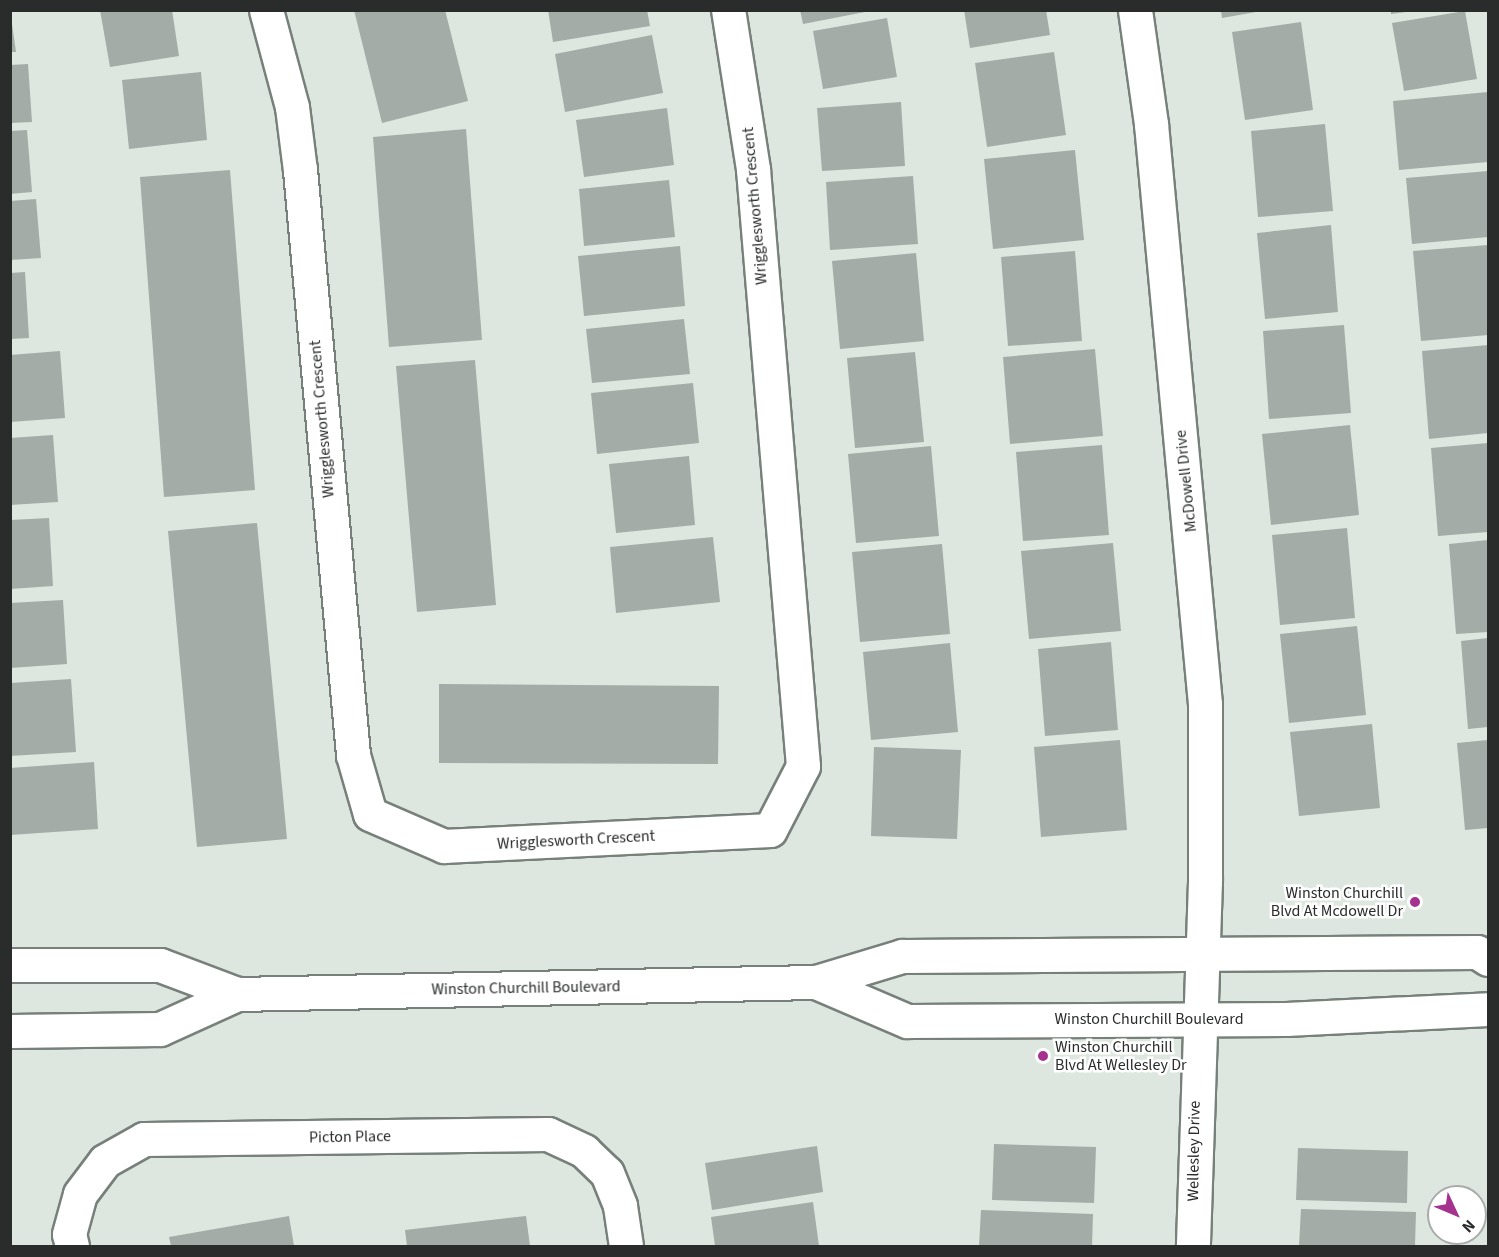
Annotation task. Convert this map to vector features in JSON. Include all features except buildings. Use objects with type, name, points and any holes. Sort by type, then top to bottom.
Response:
[{"type":"street","name":"Wrigglesworth Crescent","points":[[266,10],[292,106],[300,170],[353,755],[370,814],[444,846],[770,830],[803,766],[753,169],[728,10]]},
{"type":"street","name":"McDowell Drive","points":[[1135,10],[1154,159],[1205,704],[1198,1019]]},
{"type":"street","name":"Winston Churchill Boulevard","points":[[10,965],[160,965],[237,994],[816,982],[902,956],[1477,952],[1488,959]]},
{"type":"street","name":"Winston Churchill Boulevard","points":[[816,982],[907,1021],[1476,1014],[1488,1009]]},
{"type":"street","name":"Winston Churchill Boulevard","points":[[10,1030],[160,1029],[237,994]]},
{"type":"street","name":"Wellesley Drive","points":[[1193,1246],[1198,1019]]},
{"type":"street","name":"Picton Place","points":[[72,1246],[69,1234],[80,1194],[105,1161],[144,1139],[548,1134],[584,1151],[607,1173],[620,1206],[626,1246]]},
{"type":"place","name":"Winston Churchill Blvd At Mcdowell Dr","points":[[1415,902]]},
{"type":"place","name":"Winston Churchill Blvd At Wellesley Dr","points":[[1043,1056]]}]
